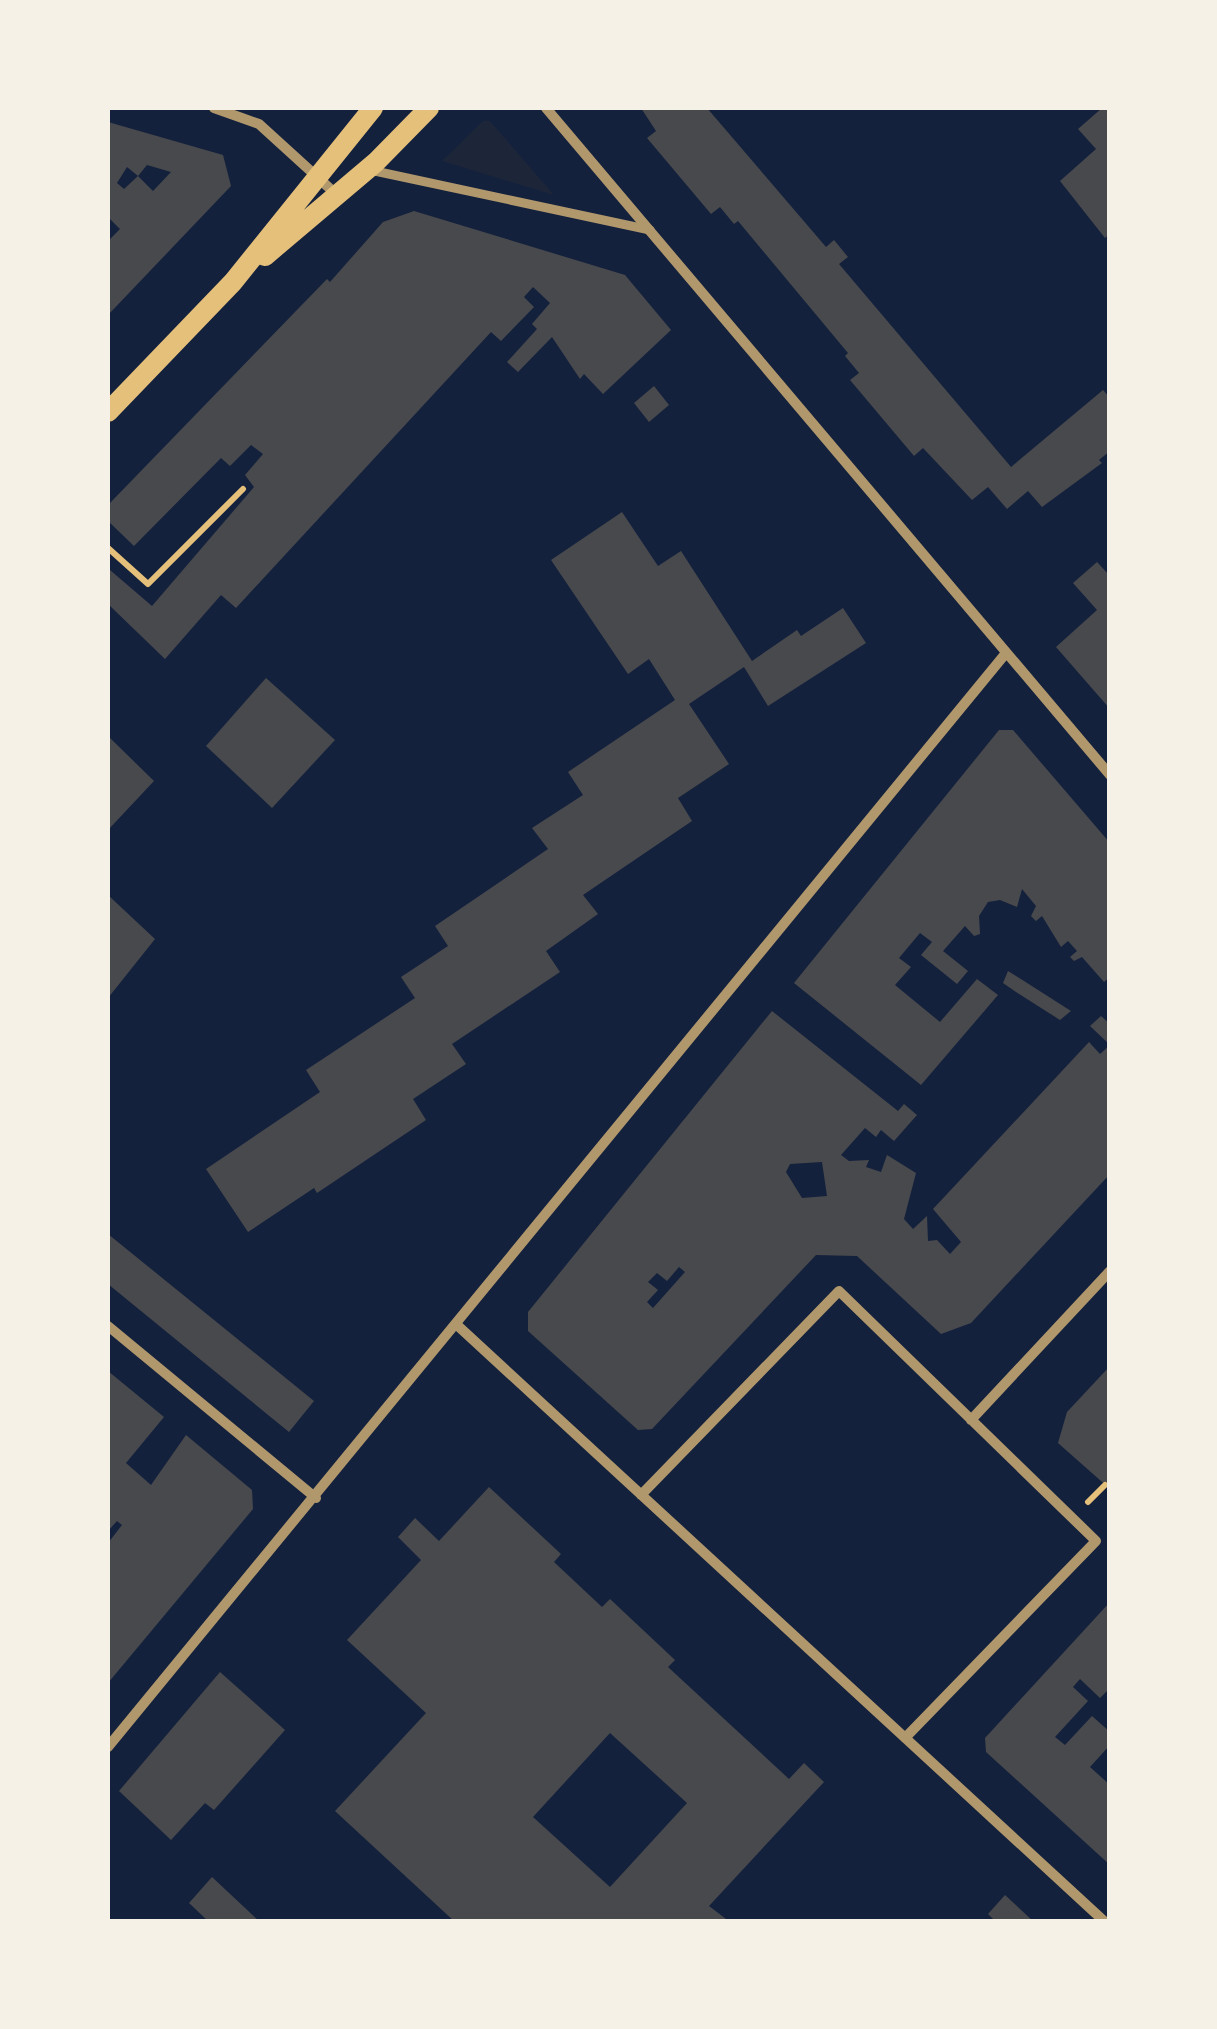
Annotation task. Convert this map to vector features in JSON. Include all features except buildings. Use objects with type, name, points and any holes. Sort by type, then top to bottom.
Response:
[{"type":"main road","points":[[108,412],[233,282],[373,108]]},
{"type":"main road","points":[[233,282],[368,169],[429,108]]},
{"type":"street","points":[[214,108],[260,124],[337,196]]},
{"type":"street","points":[[546,108],[1110,775]]},
{"type":"street","points":[[368,169],[650,230]]},
{"type":"street","points":[[108,1747],[1006,653]]},
{"type":"street","points":[[971,1420],[1110,1272]]},
{"type":"street","points":[[641,1496],[839,1291],[1096,1542],[905,1738]]},
{"type":"street","points":[[457,1325],[1105,1922]]},
{"type":"street","points":[[108,1326],[316,1498]]},
{"type":"path","points":[[108,548],[148,584],[242,489]]},
{"type":"shaded area","points":[[483,121],[490,121],[554,195],[442,161]]}]
